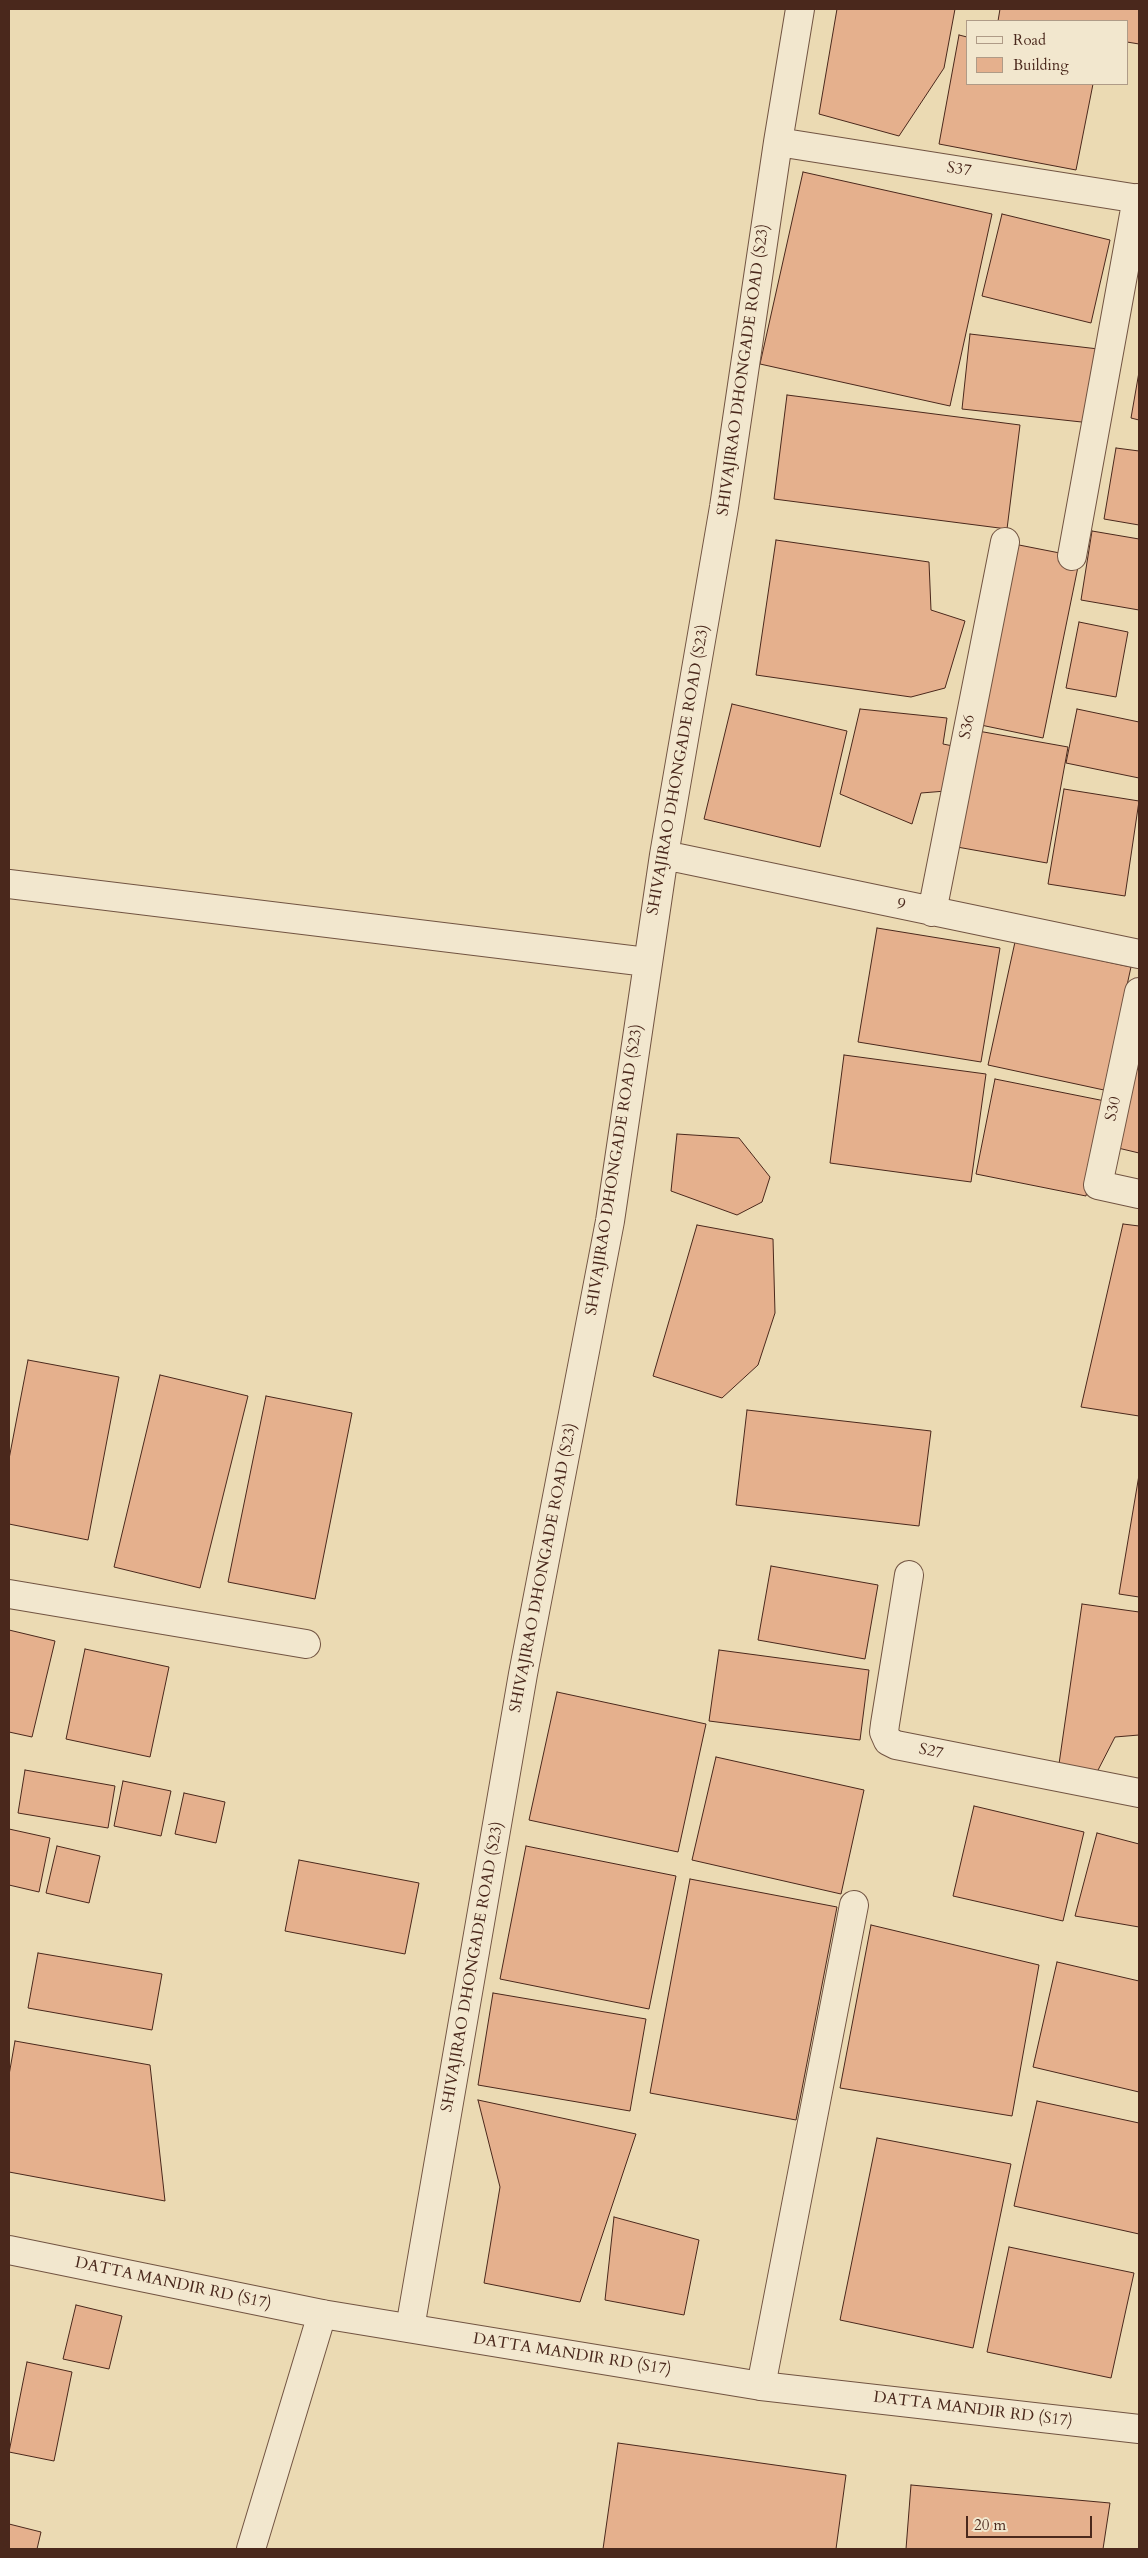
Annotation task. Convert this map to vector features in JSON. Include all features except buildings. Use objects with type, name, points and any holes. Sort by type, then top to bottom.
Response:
[{"type":"street","name":"SHIVAJIRAO DHONGADE ROAD (S23)","points":[[410,2328],[523,1674],[610,1221],[664,855],[724,507],[778,142],[800,9]]},
{"type":"street","name":"S37","points":[[778,142],[1138,199]]},
{"type":"street","points":[[1072,556],[1138,199]]},
{"type":"street","name":"S36","points":[[932,912],[1004,542]]},
{"type":"street","name":"9","points":[[664,855],[1139,954]]},
{"type":"street","points":[[9,884],[648,962]]},
{"type":"street","name":"S30","points":[[1139,992],[1098,1185],[1139,1194]]},
{"type":"street","name":"S27","points":[[909,1575],[885,1724],[884,1732],[888,1741],[896,1745],[1139,1792]]},
{"type":"street","points":[[9,1594],[306,1644]]},
{"type":"street","points":[[760,2386],[854,1905]]},
{"type":"street","name":"DATTA MANDIR RD (S17)","points":[[9,2250],[322,2314],[760,2386],[1139,2429]]},
{"type":"street","points":[[251,2549],[322,2314]]}]
